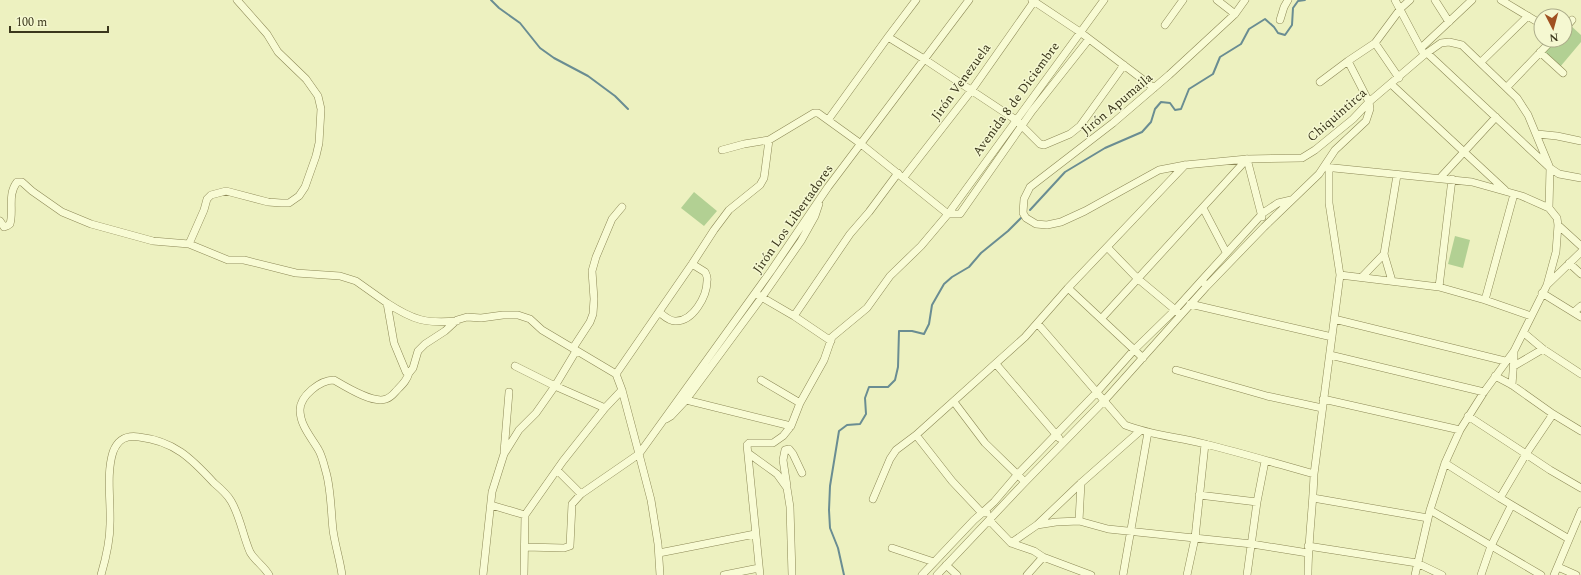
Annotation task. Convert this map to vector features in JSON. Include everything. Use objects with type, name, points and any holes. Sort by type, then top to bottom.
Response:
[{"type":"street","points":[[189,244],[204,210],[207,199],[212,195],[226,191],[268,202],[281,203],[289,203],[299,196],[305,187],[319,143],[321,109],[318,96],[306,79],[278,52],[267,34],[237,0]]},
{"type":"street","points":[[828,120],[916,0]]},
{"type":"street","name":"Jirón Los Libertadores","points":[[639,454],[663,419],[683,399],[822,197],[969,0]]},
{"type":"street","points":[[1034,0],[1080,32],[1154,88]]},
{"type":"street","name":"Jirón Venezuela","points":[[794,316],[850,234],[971,91],[1034,0]]},
{"type":"street","name":"Avenida 8 de Diciembre","points":[[831,341],[832,337],[867,308],[890,276],[921,246],[948,214],[1104,0]]},
{"type":"street","points":[[1165,25],[1183,0]]},
{"type":"street","points":[[1217,0],[1235,14]]},
{"type":"street","name":"Jirón Apumaila","points":[[1036,224],[1026,218],[1023,213],[1024,199],[1030,187],[1051,169],[1080,150],[1154,88],[1235,14],[1245,0]]},
{"type":"street","points":[[1280,20],[1288,0]]},
{"type":"street","points":[[1395,0],[1401,8],[1424,52],[1550,168],[1559,174],[1581,178]]},
{"type":"street","points":[[1320,82],[1348,61],[1376,43],[1401,8],[1410,0]]},
{"type":"street","points":[[1435,0],[1449,22]]},
{"type":"street","points":[[1424,52],[1449,22],[1472,0]]},
{"type":"street","points":[[1501,0],[1533,19]]},
{"type":"street","points":[[1481,62],[1528,16]]},
{"type":"street","points":[[888,37],[1016,120],[1040,144],[1044,145],[1070,134],[1080,126],[1124,65]]},
{"type":"street","points":[[722,150],[744,144],[769,140],[814,113],[819,114],[901,175],[948,214],[957,215],[962,213],[1032,111],[1089,39]]},
{"type":"street","name":"Chiquintirca","points":[[1036,224],[1047,225],[1061,222],[1085,211],[1159,170],[1185,165],[1247,159],[1302,158],[1326,142],[1353,119],[1369,102],[1399,78],[1424,52],[1441,43],[1449,42],[1462,45],[1506,87],[1525,109],[1537,134],[1550,168]]},
{"type":"street","points":[[1376,43],[1399,78]]},
{"type":"street","points":[[1506,87],[1544,48]]},
{"type":"street","points":[[1540,52],[1563,73]]},
{"type":"street","points":[[937,575],[1104,401],[1143,358],[1178,313],[1204,284],[1326,168],[1335,150],[1366,120],[1370,110],[1369,102],[1348,61]]},
{"type":"street","points":[[1391,84],[1464,152],[1511,193]]},
{"type":"street","points":[[1440,178],[1496,117]]},
{"type":"street","points":[[1537,134],[1581,141]]},
{"type":"street","points":[[616,374],[729,210],[760,185],[764,178],[769,140]]},
{"type":"street","points":[[1101,319],[1137,278],[1204,208],[1247,159]]},
{"type":"street","points":[[1247,159],[1264,226]]},
{"type":"street","points":[[873,499],[890,459],[896,450],[954,402],[1038,324],[1068,288],[1185,165]]},
{"type":"street","points":[[1326,168],[1472,182],[1511,193],[1549,208],[1554,213],[1558,225],[1556,252],[1547,285]]},
{"type":"street","points":[[1308,575],[1308,549],[1314,474],[1340,275],[1329,203],[1326,168]]},
{"type":"street","points":[[1549,208],[1550,168]]},
{"type":"street","points":[[1392,281],[1384,254],[1397,175]]},
{"type":"street","points":[[1439,287],[1452,180]]},
{"type":"street","points":[[0,221],[4,227],[10,224],[12,192],[17,182],[22,182],[62,212],[91,224],[153,240],[189,244],[228,260],[244,260],[296,274],[340,276],[356,281],[399,311],[425,322],[436,323],[467,317],[481,318],[503,315],[518,315],[530,319],[542,330],[616,374],[622,390],[651,500],[659,553],[660,575]]},
{"type":"street","points":[[1485,300],[1511,193]]},
{"type":"street","points":[[791,426],[683,399],[762,297],[801,241],[816,216],[822,197]]},
{"type":"street","points":[[922,575],[962,532],[994,502],[1017,475],[1096,393],[1134,350],[1190,304],[1226,252],[1262,214],[1278,203],[1291,200]]},
{"type":"street","points":[[504,454],[520,430],[536,413],[555,386],[588,326],[593,314],[594,299],[592,271],[596,257],[612,219],[622,207]]},
{"type":"street","points":[[1204,208],[1226,252]]},
{"type":"street","points":[[1558,225],[1581,246]]},
{"type":"street","points":[[1107,247],[1137,278],[1178,313]]},
{"type":"street","points":[[1415,575],[1429,514],[1445,464],[1460,430],[1505,360],[1514,351],[1547,285],[1581,252]]},
{"type":"street","points":[[1362,277],[1384,254]]},
{"type":"street","points":[[1569,263],[1581,274]]},
{"type":"street","points":[[659,312],[674,321],[686,320],[691,316],[706,290],[708,279],[705,272],[692,264]]},
{"type":"street","points":[[1340,275],[1439,287],[1485,300],[1531,316]]},
{"type":"street","points":[[1068,288],[1143,358]]},
{"type":"street","points":[[724,575],[760,572],[747,448],[750,443],[773,443],[783,436],[791,426],[800,403],[824,360],[831,341],[794,316],[755,293]]},
{"type":"street","points":[[1542,293],[1581,316]]},
{"type":"street","points":[[387,303],[394,343],[406,372],[409,373]]},
{"type":"street","points":[[1190,304],[1332,337]]},
{"type":"street","points":[[1574,312],[1581,306]]},
{"type":"street","points":[[1334,319],[1505,360]]},
{"type":"street","points":[[342,575],[333,532],[327,474],[319,450],[303,425],[300,411],[303,399],[313,389],[323,382],[330,380],[334,380],[370,398],[384,400],[392,396],[405,382],[413,368],[418,351],[457,320]]},
{"type":"street","points":[[1038,324],[1125,425],[1144,432],[1205,444],[1314,474]]},
{"type":"street","points":[[1524,333],[1543,349],[1581,374]]},
{"type":"street","points":[[1514,366],[1543,349]]},
{"type":"street","points":[[1512,385],[1514,351]]},
{"type":"street","points":[[1330,355],[1484,392]]},
{"type":"street","points":[[996,364],[1063,443]]},
{"type":"street","points":[[515,366],[555,386],[605,408]]},
{"type":"street","points":[[1176,370],[1267,396],[1322,408]]},
{"type":"street","points":[[1495,376],[1512,385],[1553,414],[1581,431]]},
{"type":"street","points":[[761,380],[800,403]]},
{"type":"street","points":[[524,575],[525,515],[557,470],[605,408],[622,390]]},
{"type":"street","points":[[483,575],[492,492],[504,454],[509,392]]},
{"type":"street","points":[[1323,399],[1460,430]]},
{"type":"street","points":[[954,402],[985,443],[1025,482]]},
{"type":"street","points":[[1500,498],[1526,454],[1553,414]]},
{"type":"street","points":[[1468,416],[1550,470],[1581,488]]},
{"type":"street","points":[[1011,543],[1037,526],[1080,483],[1144,432]]},
{"type":"street","points":[[1123,575],[1131,531],[1144,432]]},
{"type":"street","points":[[916,435],[952,482],[982,514]]},
{"type":"street","points":[[101,575],[109,542],[110,470],[113,452],[117,444],[123,438],[130,436],[150,438],[165,442],[180,450],[198,465],[231,500],[250,552],[257,563],[269,575]]},
{"type":"street","points":[[1187,575],[1195,538],[1205,444]]},
{"type":"street","points":[[792,575],[790,502],[783,460],[785,450],[789,449],[793,454],[802,474]]},
{"type":"street","points":[[748,453],[777,474],[787,488]]},
{"type":"street","points":[[524,547],[564,548],[570,546],[572,504],[580,494],[639,454]]},
{"type":"street","points":[[1247,575],[1257,502],[1265,461]]},
{"type":"street","points":[[1445,464],[1511,506],[1569,539]]},
{"type":"street","points":[[557,470],[580,494]]},
{"type":"street","points":[[1079,520],[1080,483]]},
{"type":"street","points":[[1199,495],[1257,502]]},
{"type":"street","points":[[1313,498],[1429,514],[1492,546],[1541,575]]},
{"type":"street","points":[[491,505],[525,515]]},
{"type":"street","points":[[1481,575],[1492,546],[1511,506]]},
{"type":"street","points":[[1554,575],[1581,511]]},
{"type":"street","points":[[982,514],[997,512]]},
{"type":"street","points":[[989,520],[1011,543],[1034,551],[1042,557],[1091,575]]},
{"type":"street","points":[[1037,526],[1056,522],[1079,520],[1108,529],[1308,549],[1417,563],[1442,575]]},
{"type":"street","points":[[659,553],[756,534]]},
{"type":"street","points":[[892,548],[934,562]]},
{"type":"street","points":[[1027,575],[1042,557]]},
{"type":"street","points":[[946,565],[957,575]]},
{"type":"street","points":[[1558,567],[1576,575]]},
{"type":"green space","points":[[1573,28],[1581,35],[1581,42],[1560,67],[1544,53],[1549,48],[1573,48]]},
{"type":"green space","points":[[694,192],[717,211],[704,226],[681,208]]},
{"type":"green space","points":[[1455,236],[1470,240],[1463,268],[1448,264]]},
{"type":"waterway","points":[[491,0],[499,8],[520,23],[540,48],[554,58],[588,76],[615,96],[628,109]]},
{"type":"waterway","points":[[1030,210],[1065,172],[1105,148],[1142,132],[1151,122],[1155,109],[1161,102],[1170,103],[1175,110],[1181,109],[1189,89],[1213,74],[1220,57],[1241,44],[1249,29],[1265,19],[1278,33],[1285,35],[1292,25],[1293,8],[1298,1],[1305,0]]},
{"type":"waterway","points":[[844,575],[838,548],[830,528],[829,510],[830,486],[839,431],[847,425],[860,424],[866,414],[865,398],[869,387],[888,387],[895,380],[898,367],[899,331],[912,331],[924,334],[929,324],[932,305],[944,284],[952,277],[969,267],[981,253],[1008,231],[1021,218]]}]
